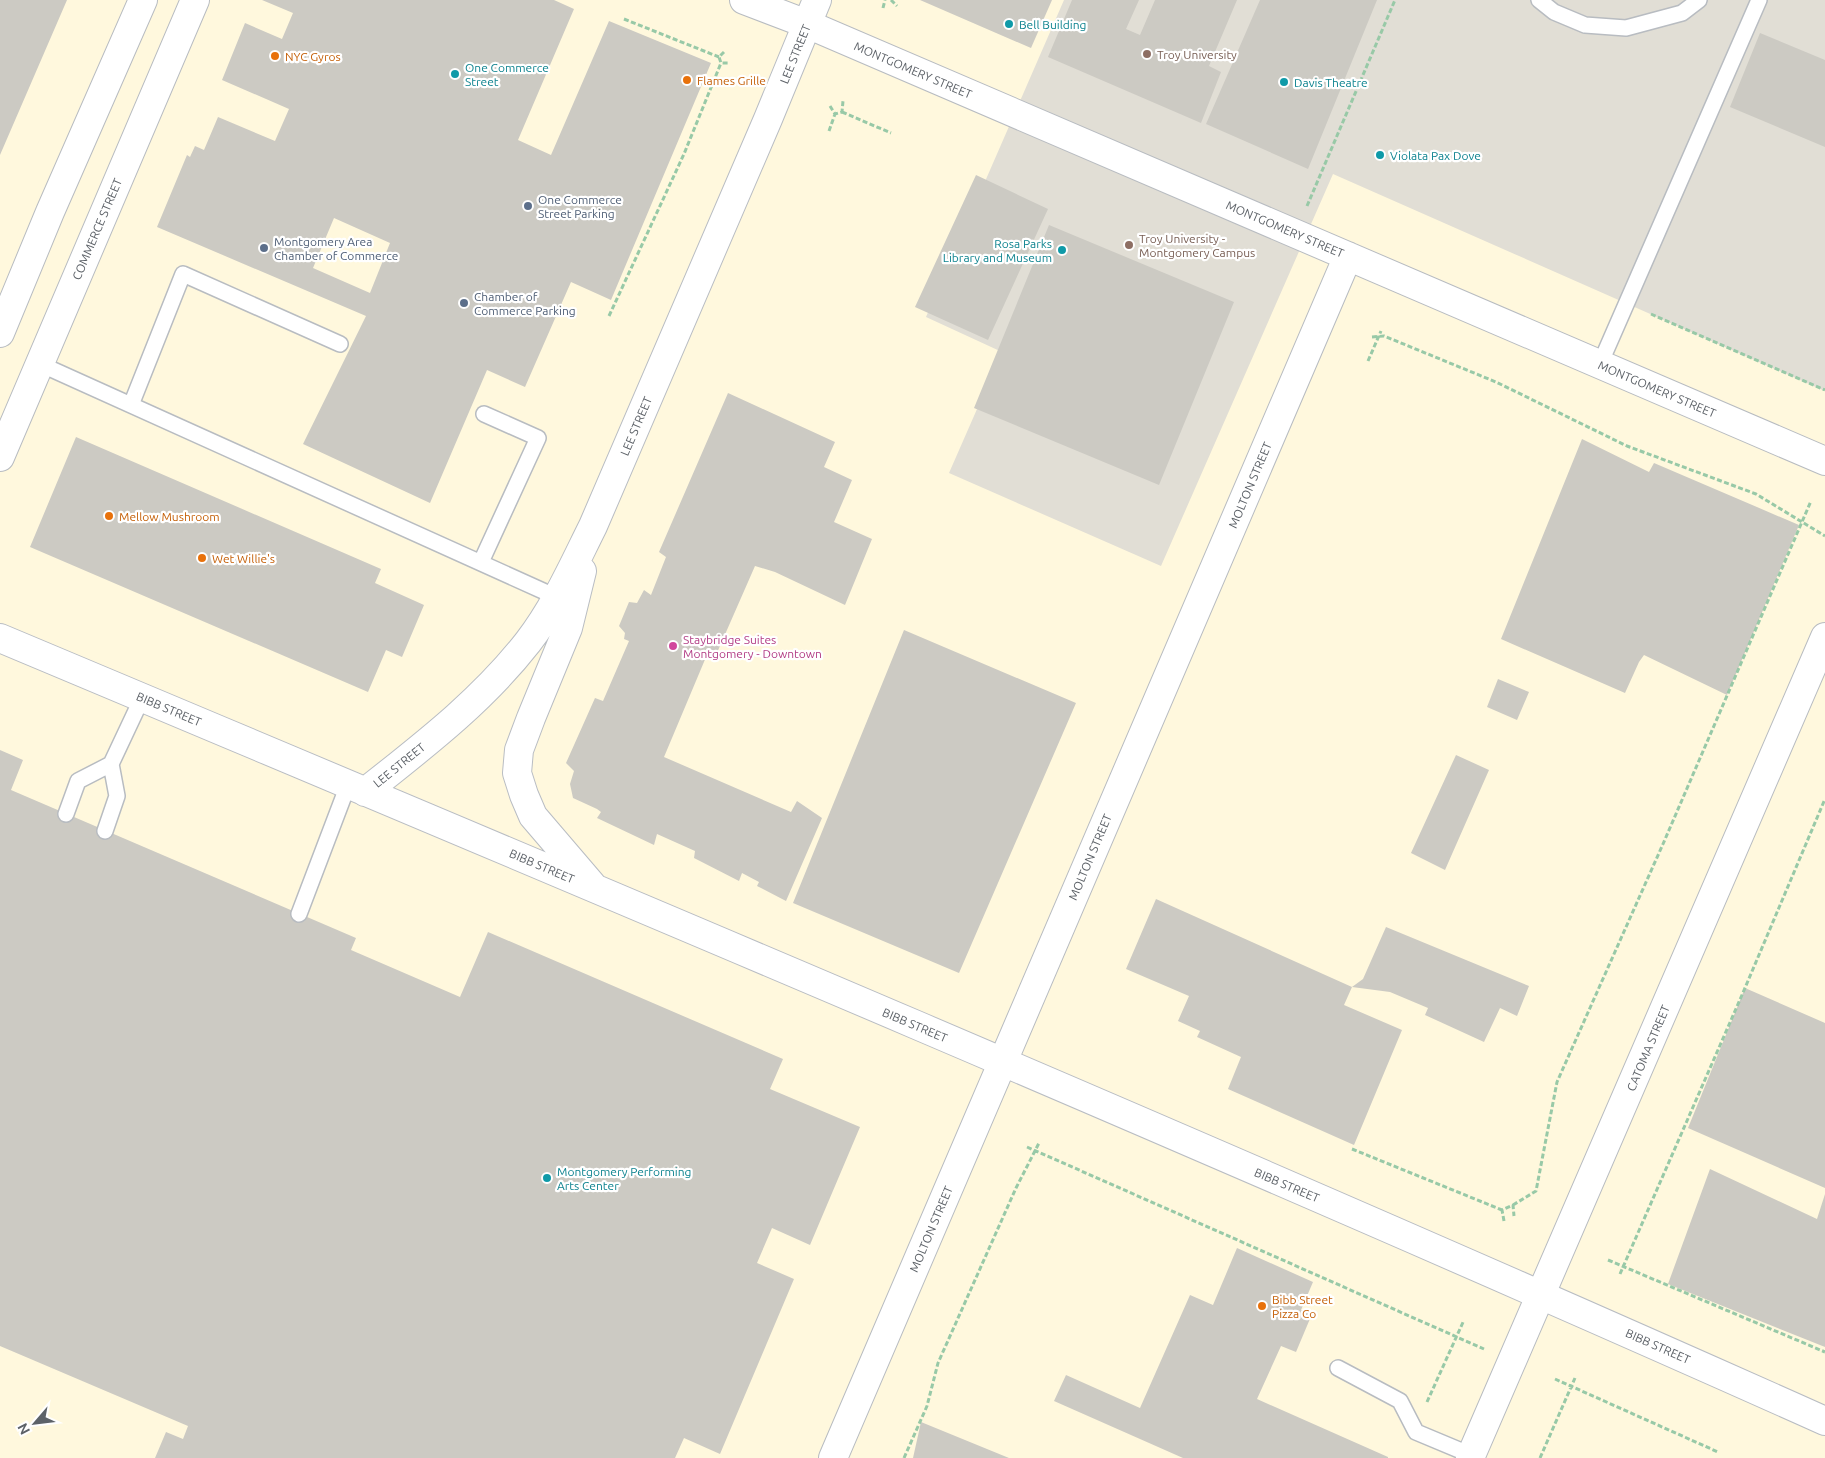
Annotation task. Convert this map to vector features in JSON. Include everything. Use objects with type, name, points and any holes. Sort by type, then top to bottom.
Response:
[{"type":"street","points":[[0,333],[50,212],[143,0]]},
{"type":"street","name":"COMMERCE STREET","points":[[0,457],[195,0]]},
{"type":"street","name":"MONTGOMERY STREET","points":[[744,0],[812,12],[1296,234],[1825,460]]},
{"type":"street","name":"LEE STREET","points":[[357,788],[456,719],[490,686],[566,601],[593,526],[812,12]]},
{"type":"street","name":"MOLTON STREET","points":[[833,1458],[1348,256]]},
{"type":"street","points":[[566,601],[568,628],[522,742],[517,773],[524,795],[534,816],[596,889]]},
{"type":"street","name":"CATOMA STREET","points":[[1471,1457],[1825,637]]},
{"type":"street","name":"BIBB STREET","points":[[0,638],[1002,1062],[1542,1294],[1825,1421]]},
{"type":"lane","points":[[1539,0],[1554,12],[1586,25],[1626,28],[1682,13],[1699,0]]},
{"type":"lane","points":[[1600,364],[1759,0]]},
{"type":"lane","points":[[131,405],[183,274],[340,344]]},
{"type":"lane","points":[[40,364],[566,601]]},
{"type":"lane","points":[[480,562],[538,438],[484,414]]},
{"type":"lane","points":[[66,814],[78,782],[111,764],[142,698]]},
{"type":"lane","points":[[105,831],[118,796],[111,764]]},
{"type":"lane","points":[[299,914],[357,788]]},
{"type":"lane","points":[[1338,1368],[1400,1401],[1416,1432],[1471,1457]]},
{"type":"path","points":[[883,8],[885,0]]},
{"type":"path","points":[[891,0],[897,6]]},
{"type":"path","points":[[1296,234],[1396,0]]},
{"type":"path","points":[[609,316],[684,154],[721,64],[719,58],[624,19]]},
{"type":"path","points":[[719,58],[724,52]]},
{"type":"path","points":[[721,64],[729,63]]},
{"type":"path","points":[[842,112],[843,100]]},
{"type":"path","points":[[830,106],[835,114]]},
{"type":"path","points":[[835,114],[842,112],[891,133]]},
{"type":"path","points":[[829,131],[835,114]]},
{"type":"path","points":[[1651,314],[1825,390]]},
{"type":"path","points":[[1368,361],[1381,331]]},
{"type":"path","points":[[1372,337],[1384,336],[1496,382],[1627,446],[1756,494],[1825,536]]},
{"type":"path","points":[[1352,1149],[1502,1210],[1536,1191],[1557,1082],[1663,844],[1811,501]]},
{"type":"path","points":[[1620,1274],[1825,800]]},
{"type":"path","points":[[904,1458],[927,1406],[938,1363],[1016,1188],[1039,1143]]},
{"type":"path","points":[[1027,1147],[1485,1349]]},
{"type":"path","points":[[1513,1205],[1514,1216]]},
{"type":"path","points":[[1502,1210],[1504,1221]]},
{"type":"path","points":[[1608,1260],[1825,1352]]},
{"type":"path","points":[[1416,1432],[1421,1415],[1464,1320]]},
{"type":"path","points":[[1540,1458],[1575,1378]]},
{"type":"path","points":[[1555,1379],[1718,1452]]},
{"type":"shaded area","points":[[0,0],[1825,0],[1825,1458],[0,1458]]},
{"type":"shaded area","name":"Troy University - Montgomery Campus","points":[[1064,0],[1825,0],[1825,391],[1333,174],[1161,566],[949,473],[1002,352],[926,317]]},
{"type":"building","points":[[0,0],[67,0],[0,155]]},
{"type":"building","points":[[262,0],[554,0],[574,9],[518,140],[551,155],[609,21],[711,63],[611,300],[571,282],[525,387],[487,370],[430,503],[303,444],[366,316],[157,227],[187,155],[190,157],[195,146],[204,150],[218,117],[275,141],[289,109],[222,80],[245,23],[282,39],[293,13]],"holes":[[[334,218],[390,243],[370,293],[313,268]]]},
{"type":"building","name":"Bell Building","points":[[920,0],[1052,0],[1031,48]]},
{"type":"building","points":[[1072,0],[1139,0],[1126,29],[1140,35],[1155,0],[1237,0],[1209,66],[1221,72],[1201,123],[1048,57]]},
{"type":"building","name":"Davis Theatre","points":[[1260,0],[1377,0],[1308,169],[1206,124]]},
{"type":"building","points":[[1760,33],[1825,60],[1825,147],[1730,107]]},
{"type":"building","points":[[976,175],[1048,209],[988,340],[915,307]]},
{"type":"building","points":[[1049,225],[1234,302],[1159,485],[974,408]]},
{"type":"building","name":"Staybridge Suites Montgomery - Downtown","points":[[728,393],[835,442],[824,467],[852,480],[834,522],[872,539],[845,605],[775,572],[755,566],[716,655],[709,650],[664,757],[791,812],[797,801],[822,818],[786,901],[757,886],[759,882],[742,873],[739,881],[694,858],[695,851],[657,834],[654,845],[597,818],[601,812],[573,798],[570,784],[574,771],[566,763],[595,698],[603,701],[629,641],[624,639],[625,633],[619,626],[629,602],[637,603],[644,590],[651,595],[666,557],[659,552]]},
{"type":"building","points":[[76,437],[381,569],[375,583],[424,605],[402,657],[386,650],[368,692],[30,547]]},
{"type":"building","points":[[1582,439],[1649,472],[1654,463],[1799,525],[1727,695],[1644,655],[1625,693],[1501,639]]},
{"type":"building","points":[[904,630],[1076,703],[959,973],[793,903]]},
{"type":"building","points":[[1498,679],[1529,692],[1517,720],[1487,707]]},
{"type":"building","name":"Montgomery Performing Arts Center","points":[[0,750],[23,760],[11,790],[356,938],[351,950],[460,997],[488,932],[783,1059],[770,1089],[860,1127],[810,1245],[772,1228],[757,1263],[794,1279],[720,1454],[684,1438],[675,1458],[155,1458],[166,1432],[183,1439],[188,1426],[0,1346]]},
{"type":"building","points":[[1456,755],[1489,770],[1445,870],[1411,853]]},
{"type":"building","points":[[1156,899],[1352,987],[1344,1005],[1402,1030],[1354,1145],[1228,1089],[1241,1057],[1197,1037],[1200,1031],[1178,1021],[1189,996],[1126,969]]},
{"type":"building","points":[[1386,927],[1529,986],[1517,1016],[1500,1008],[1484,1042],[1425,1015],[1428,1008],[1390,992],[1352,987],[1363,979]]},
{"type":"building","points":[[1745,988],[1825,1023],[1825,1188],[1688,1128]]},
{"type":"building","points":[[1710,1169],[1817,1219],[1825,1194],[1825,1347],[1668,1284]]},
{"type":"building","points":[[1237,1248],[1313,1282],[1301,1310],[1312,1314],[1296,1352],[1281,1346],[1257,1399],[1388,1458],[1183,1458],[1054,1401],[1066,1375],[1140,1408],[1190,1295],[1213,1305]]},
{"type":"building","points":[[921,1422],[1009,1458],[913,1458]]},
{"type":"place","name":"Bell Building","points":[[1009,24]]},
{"type":"place","name":"Troy University","points":[[1147,54]]},
{"type":"place","name":"NYC Gyros","points":[[275,56]]},
{"type":"place","name":"One Commerce Street","points":[[455,74]]},
{"type":"place","name":"Flames Grille","points":[[687,80]]},
{"type":"place","name":"Davis Theatre","points":[[1284,82]]},
{"type":"place","name":"Violata Pax Dove","points":[[1380,155]]},
{"type":"place","name":"One Commerce Street Parking","points":[[528,206]]},
{"type":"place","name":"Troy University - Montgomery Campus","points":[[1129,245]]},
{"type":"place","name":"Montgomery Area Chamber of Commerce","points":[[264,248]]},
{"type":"place","name":"Rosa Parks Library and Museum","points":[[1062,250]]},
{"type":"place","name":"Chamber of Commerce Parking","points":[[464,303]]},
{"type":"place","name":"Mellow Mushroom","points":[[109,516]]},
{"type":"place","name":"Wet Willie's","points":[[202,558]]},
{"type":"place","name":"Staybridge Suites Montgomery - Downtown","points":[[673,646]]},
{"type":"place","name":"Montgomery Performing Arts Center","points":[[547,1178]]},
{"type":"place","name":"Bibb Street Pizza Co","points":[[1262,1306]]}]
